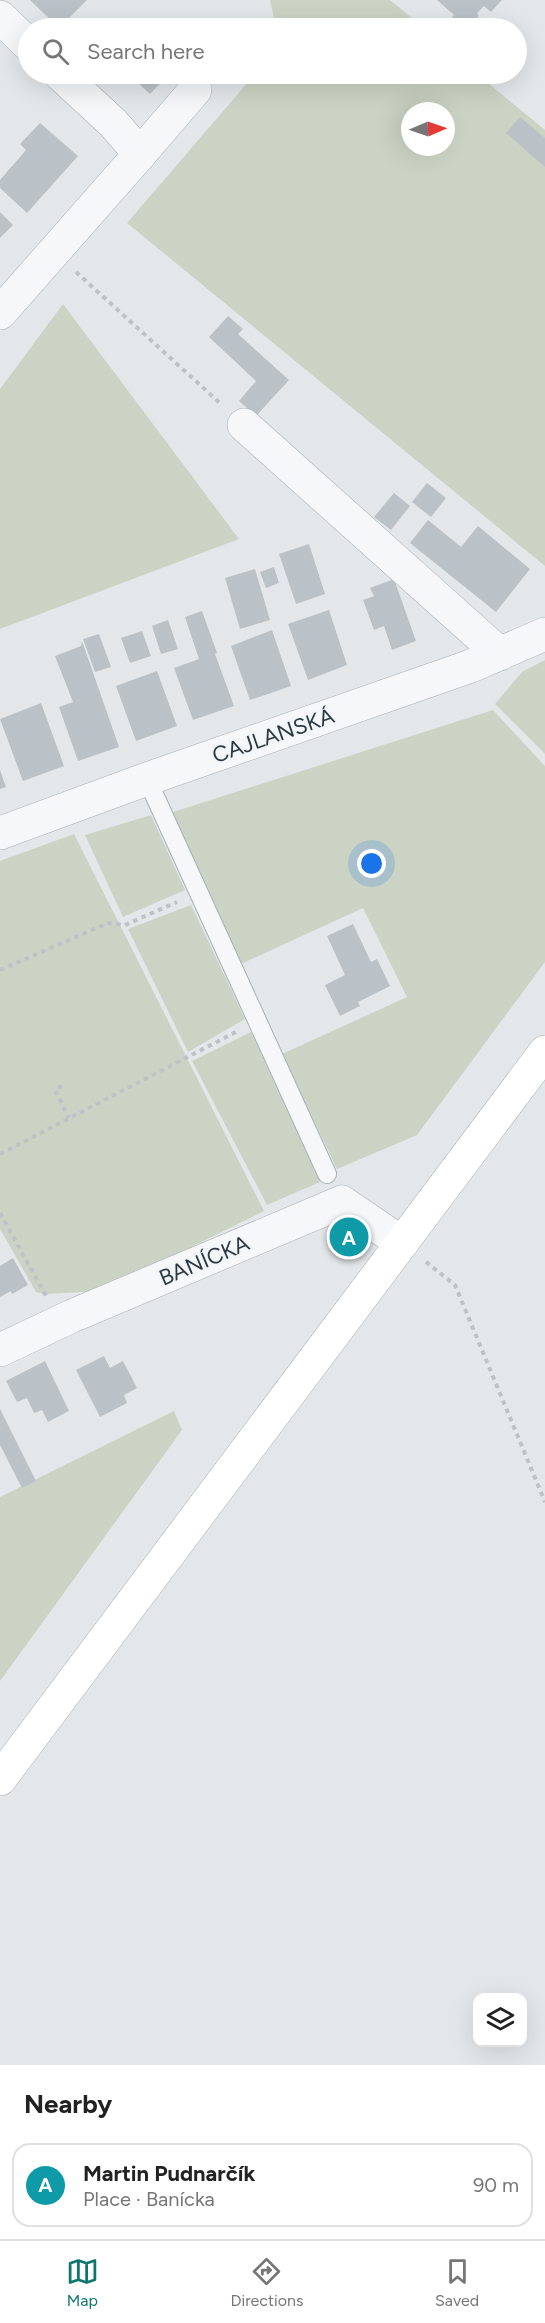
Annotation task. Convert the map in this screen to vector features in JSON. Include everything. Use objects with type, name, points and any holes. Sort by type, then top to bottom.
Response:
[{"type":"main road","points":[[0,1779],[545,1052]]},
{"type":"street","points":[[0,17],[18,34]]},
{"type":"street","points":[[71,84],[113,123],[140,154]]},
{"type":"street","points":[[0,313],[195,90]]},
{"type":"street","points":[[244,425],[500,654]]},
{"type":"street","name":"CAJLANSKÁ","points":[[0,833],[471,666],[545,634]]},
{"type":"street","name":"BANÍCKA","points":[[0,1350],[72,1316],[342,1202],[402,1243]]},
{"type":"lane","points":[[147,779],[327,1174]]},
{"type":"path","points":[[54,251],[244,425]]},
{"type":"path","points":[[0,970],[108,923],[125,925],[199,892]]},
{"type":"path","points":[[0,1154],[257,1021]]},
{"type":"path","points":[[62,1086],[55,1090],[69,1118]]},
{"type":"path","points":[[0,1213],[48,1299],[40,1303]]},
{"type":"path","points":[[402,1243],[455,1285],[545,1502]]},
{"type":"green space","points":[[270,0],[390,0],[412,18],[274,18]]},
{"type":"green space","points":[[246,84],[489,84],[545,130],[545,566],[127,223]]},
{"type":"green space","points":[[63,304],[239,539],[0,629],[0,389]]},
{"type":"green space","points":[[545,660],[545,754],[495,704],[522,672]]},
{"type":"green space","points":[[493,710],[545,766],[545,962],[417,1135],[337,1169],[282,1054],[407,997],[363,908],[241,964],[170,813]]},
{"type":"green space","points":[[151,815],[185,890],[123,917],[85,835]]},
{"type":"green space","points":[[74,834],[264,1211],[103,1291],[45,1294],[36,1292],[0,1229],[0,861]]},
{"type":"green space","points":[[191,905],[245,1019],[188,1052],[128,929]]},
{"type":"green space","points":[[251,1032],[320,1182],[267,1205],[192,1061]]},
{"type":"green space","points":[[174,1411],[182,1430],[0,1681],[0,1497]]},
{"type":"building","points":[[30,0],[87,0],[69,18],[49,18]]},
{"type":"building","points":[[437,0],[502,0],[491,12],[484,6],[477,13],[479,16],[477,18],[453,18],[454,15]]},
{"type":"building","points":[[139,84],[160,84],[150,94]]},
{"type":"building","points":[[520,117],[545,138],[545,167],[506,133]]},
{"type":"building","points":[[40,123],[78,156],[27,213],[0,188],[0,180],[26,150],[20,144]]},
{"type":"building","points":[[0,212],[13,225],[0,238]]},
{"type":"building","points":[[228,316],[243,329],[238,334],[289,380],[256,416],[239,401],[256,381],[209,337]]},
{"type":"building","points":[[427,483],[446,498],[431,517],[412,502]]},
{"type":"building","points":[[394,493],[410,506],[391,530],[374,517]]},
{"type":"building","points":[[428,520],[461,547],[478,526],[530,569],[496,612],[410,543]]},
{"type":"building","points":[[309,544],[325,594],[296,604],[279,554]]},
{"type":"building","points":[[274,567],[279,583],[266,588],[260,572]]},
{"type":"building","points":[[255,569],[270,620],[240,629],[225,578]]},
{"type":"building","points":[[394,579],[416,641],[392,650],[384,626],[374,630],[363,600],[374,596],[370,588]]},
{"type":"building","points":[[329,610],[347,665],[308,680],[288,624]]},
{"type":"building","points":[[202,611],[234,706],[193,720],[174,668],[199,659],[185,617]]},
{"type":"building","points":[[168,620],[178,649],[161,654],[152,626]]},
{"type":"building","points":[[272,630],[291,686],[250,700],[231,646]]},
{"type":"building","points":[[142,631],[151,656],[130,663],[121,638]]},
{"type":"building","points":[[99,634],[111,667],[95,672],[83,639]]},
{"type":"building","points":[[82,641],[119,747],[78,761],[59,707],[73,702],[55,656],[81,646]]},
{"type":"building","points":[[157,671],[177,726],[136,741],[116,686]]},
{"type":"building","points":[[41,703],[64,766],[23,781],[0,719]]},
{"type":"building","points":[[0,770],[6,787],[0,789]]},
{"type":"building","points":[[353,924],[371,962],[377,959],[390,986],[358,1002],[360,1006],[340,1016],[325,985],[345,975],[327,936]]},
{"type":"building","points":[[13,1258],[28,1285],[12,1294],[11,1291],[0,1297],[0,1266]]},
{"type":"building","points":[[104,1356],[110,1368],[123,1361],[137,1388],[124,1395],[127,1403],[100,1417],[76,1370]]},
{"type":"building","points":[[45,1361],[69,1411],[48,1422],[42,1410],[34,1413],[27,1398],[17,1402],[6,1381]]},
{"type":"building","points":[[0,1409],[36,1481],[22,1488],[0,1445]]},
{"type":"place","name":"Martin Pudnarčík","points":[[349,1237]]}]
